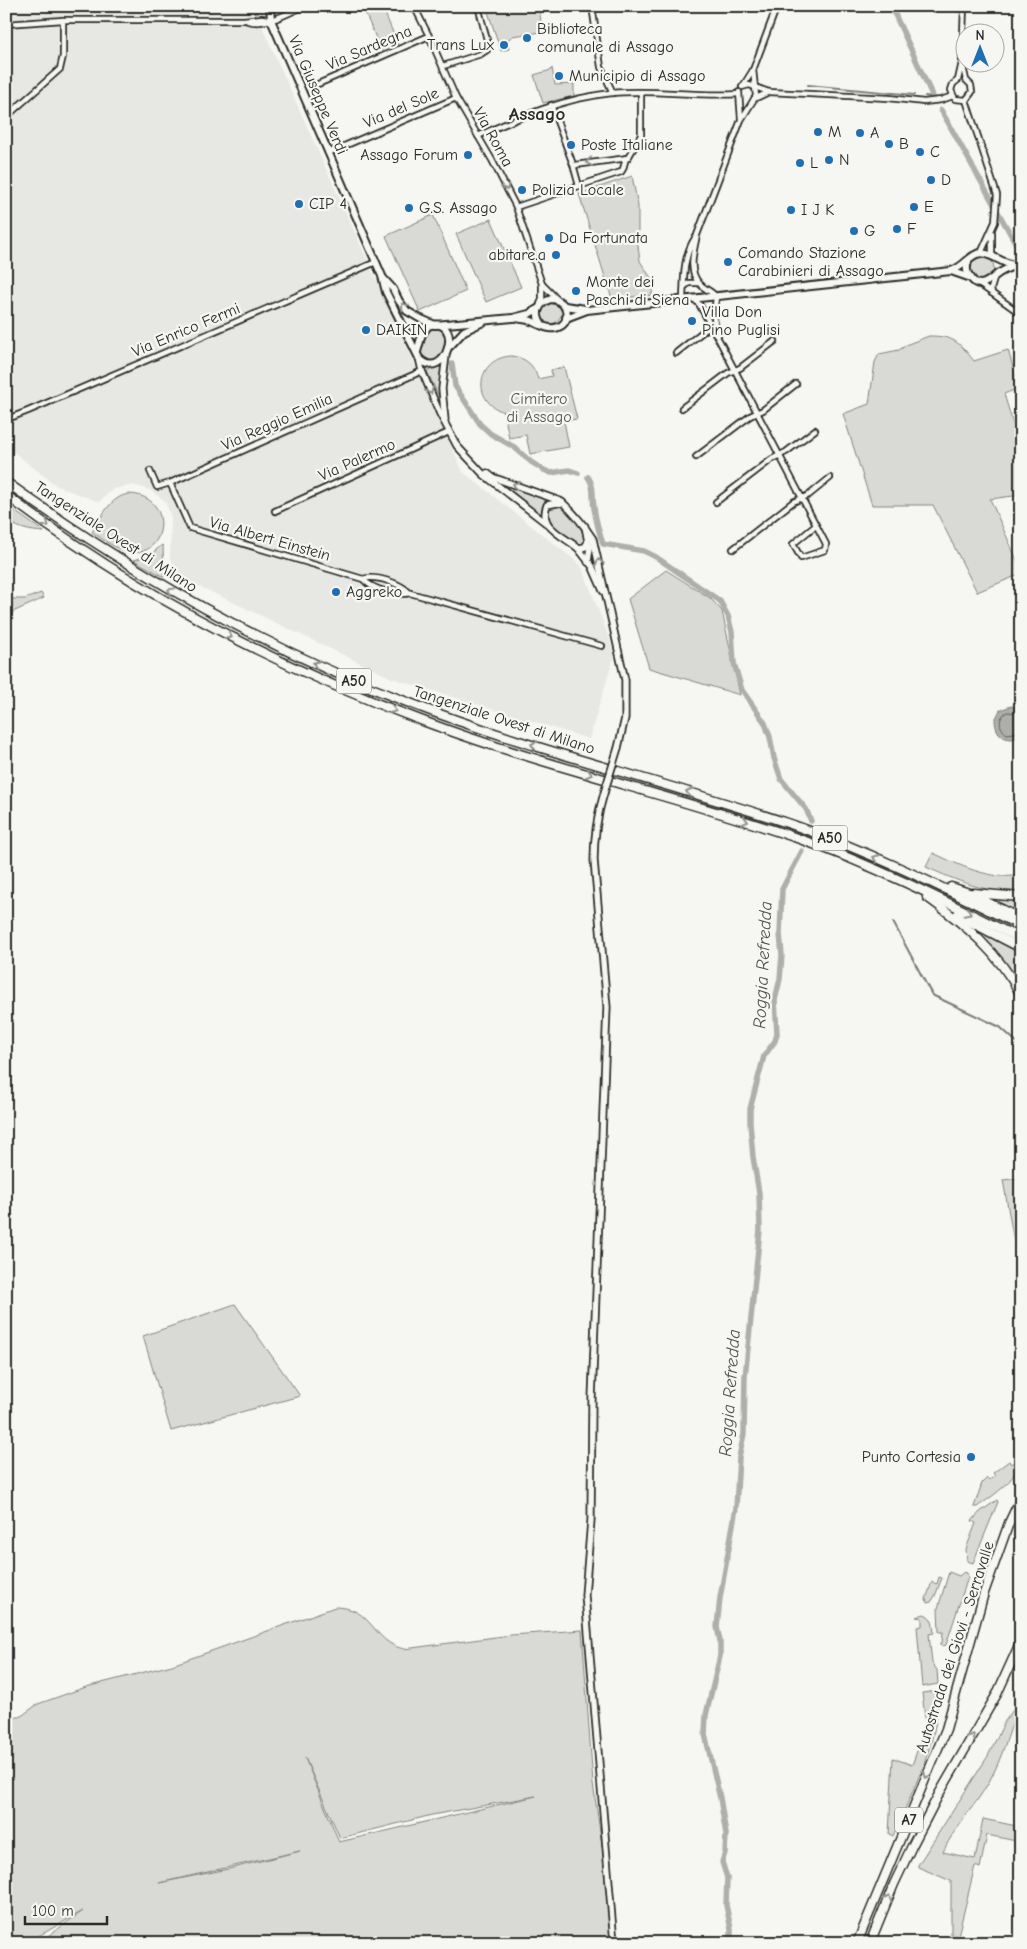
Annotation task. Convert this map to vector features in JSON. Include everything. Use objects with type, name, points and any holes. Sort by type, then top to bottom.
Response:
[{"type":"highway","name":"Tangenziale Ovest di Milano","points":[[6,482],[152,580],[256,636],[338,674],[444,716],[803,828],[846,844],[921,877],[1021,926]]},
{"type":"highway","name":"Tangenziale Ovest di Milano","points":[[6,495],[96,558],[174,606],[253,648],[358,696],[450,731],[796,838],[861,862],[1021,939]]},
{"type":"highway","points":[[921,877],[969,893],[1021,919]]},
{"type":"highway","points":[[909,884],[975,934],[1008,973],[1021,995]]},
{"type":"highway","points":[[969,893],[1021,896]]},
{"type":"highway","points":[[944,909],[1021,948]]},
{"type":"highway","name":"Autostrada dei Giovi - Serravalle","points":[[857,1943],[946,1729],[984,1593],[1009,1523],[1021,1498]]},
{"type":"highway","name":"A7","points":[[870,1943],[905,1861],[939,1794],[997,1694],[1021,1641]]},
{"type":"main road","name":"Via Giuseppe Verdi","points":[[270,6],[271,20],[382,276],[386,292],[418,355]]},
{"type":"main road","points":[[566,318],[587,310],[683,298],[951,272],[963,266],[973,256],[981,253],[1007,264],[1018,266]]},
{"type":"main road","points":[[993,257],[998,268],[995,277]]},
{"type":"main road","points":[[968,261],[967,270],[970,278]]},
{"type":"main road","points":[[951,272],[970,278],[977,283],[986,283],[1018,266]]},
{"type":"main road","name":"Via Giuseppe Verdi","points":[[382,276],[393,288],[408,311],[436,325]]},
{"type":"main road","points":[[486,320],[464,331],[437,363],[427,363],[418,355],[418,342],[428,326],[486,320],[513,318],[529,314],[548,300],[587,310]]},
{"type":"main road","points":[[513,318],[529,320],[549,328],[556,328],[563,324],[566,318],[567,312],[562,304]]},
{"type":"main road","points":[[539,308],[538,317],[542,325]]},
{"type":"main road","points":[[436,325],[443,327],[447,331],[450,339],[447,352]]},
{"type":"street","points":[[6,24],[62,20],[244,20],[261,24],[304,6]]},
{"type":"street","name":"Via Roma","points":[[414,6],[456,98],[516,207],[542,284],[542,299],[539,308]]},
{"type":"street","points":[[443,66],[481,54],[487,50],[487,40],[478,6]]},
{"type":"street","points":[[592,6],[600,64],[613,93]]},
{"type":"street","points":[[740,120],[739,94],[753,70],[777,6]]},
{"type":"street","points":[[963,22],[964,6]]},
{"type":"street","points":[[6,117],[60,69],[63,56],[62,20]]},
{"type":"street","name":"Via Sardegna","points":[[318,84],[429,36]]},
{"type":"street","points":[[698,283],[693,270],[697,235],[740,120],[756,92],[753,70]]},
{"type":"street","points":[[960,72],[958,80],[951,87],[953,96],[959,100],[966,100],[971,95],[972,88],[966,80],[964,72]]},
{"type":"street","points":[[958,80],[966,80]]},
{"type":"street","points":[[742,87],[749,85],[768,92],[888,98],[924,102],[953,96]]},
{"type":"street","points":[[740,100],[746,103],[768,92]]},
{"type":"street","points":[[478,136],[551,105],[575,99],[613,93],[739,94]]},
{"type":"street","points":[[516,207],[620,172],[640,135],[641,93]]},
{"type":"street","name":"Via del Sole","points":[[328,153],[456,98]]},
{"type":"street","points":[[966,100],[998,198],[992,230],[981,253]]},
{"type":"street","points":[[551,105],[579,186]]},
{"type":"street","points":[[574,167],[581,163],[626,158]]},
{"type":"street","points":[[992,230],[993,257]]},
{"type":"street","points":[[683,298],[688,248],[697,235]]},
{"type":"street","name":"Via Enrico Fermi","points":[[6,417],[10,418],[28,411],[376,262]]},
{"type":"street","points":[[992,294],[991,289],[995,277]]},
{"type":"street","points":[[684,286],[689,282],[698,283],[715,295],[713,327]]},
{"type":"street","points":[[977,283],[1021,314]]},
{"type":"street","name":"Via Roma","points":[[542,284],[562,304]]},
{"type":"street","points":[[693,298],[713,327],[800,498],[826,544],[825,550],[801,558],[793,544],[815,526]]},
{"type":"street","points":[[702,310],[708,312],[714,310]]},
{"type":"street","points":[[676,353],[705,330],[713,327]]},
{"type":"street","points":[[682,408],[728,372],[740,368],[775,341]]},
{"type":"street","points":[[445,422],[442,389],[447,352]]},
{"type":"street","points":[[418,355],[422,372],[440,414],[457,446],[483,474],[578,548],[588,562],[607,600]]},
{"type":"street","points":[[422,372],[437,363]]},
{"type":"street","name":"Via Reggio Emilia","points":[[170,482],[422,372]]},
{"type":"street","points":[[696,458],[750,416],[763,410],[796,384]]},
{"type":"street","points":[[716,502],[815,430]]},
{"type":"street","name":"Via Palermo","points":[[275,511],[449,432]]},
{"type":"street","points":[[467,458],[492,477],[562,502],[585,526],[593,539],[597,552],[623,666],[626,693],[625,718],[596,824],[594,844],[607,1007],[593,1379],[591,1520],[585,1595],[614,1943]]},
{"type":"street","points":[[150,471],[157,487],[170,482]]},
{"type":"street","points":[[733,549],[800,498],[809,495],[830,478]]},
{"type":"street","name":"Via Albert Einstein","points":[[170,482],[190,528],[363,579],[370,577],[404,586],[410,593]]},
{"type":"street","points":[[546,523],[543,514],[547,505],[562,502]]},
{"type":"street","points":[[585,526],[590,548],[588,562]]},
{"type":"street","points":[[578,548],[585,547],[588,542]]},
{"type":"street","name":"Via Albert Einstein","points":[[363,579],[368,585],[402,594],[410,593],[602,646]]},
{"type":"shaded area","points":[[6,6],[263,6],[263,29],[463,472],[581,565],[615,653],[589,739],[392,678],[180,577],[170,558],[171,517],[165,501],[150,490],[134,485],[113,489],[99,502],[57,486],[6,446]]},
{"type":"green space","points":[[362,6],[382,6],[399,47],[383,54]]},
{"type":"green space","points":[[486,6],[539,6],[542,32],[512,36],[507,41],[509,49],[501,51]]},
{"type":"green space","points":[[552,68],[555,85],[574,84],[574,96],[543,103],[534,75],[551,70]]},
{"type":"green space","points":[[632,176],[638,206],[640,261],[653,281],[652,295],[612,299],[579,194]]},
{"type":"green space","points":[[433,215],[466,291],[420,312],[386,236]]},
{"type":"green space","points":[[491,219],[521,287],[486,302],[456,234]]},
{"type":"green space","points":[[982,256],[987,257],[993,263],[993,273],[987,279],[982,280],[977,279],[971,273],[970,268],[971,263],[977,257]]},
{"type":"green space","points":[[551,303],[560,307],[562,314],[557,322],[547,323],[542,319],[541,312],[542,308]]},
{"type":"green space","points":[[437,328],[445,334],[446,342],[444,351],[439,359],[430,361],[421,356],[421,342],[428,331]]},
{"type":"green space","points":[[929,336],[944,337],[955,341],[974,361],[1008,350],[1019,388],[1004,394],[1021,450],[1021,495],[990,499],[1021,569],[1021,574],[977,592],[933,505],[872,505],[843,414],[869,404],[875,362],[879,354],[899,350],[908,344]]},
{"type":"green space","name":"Cimitero di Assago","points":[[512,356],[521,358],[529,363],[538,379],[552,376],[551,370],[564,367],[577,419],[564,421],[569,447],[530,454],[526,435],[509,438],[504,412],[493,406],[486,399],[482,390],[482,380],[485,371],[491,364],[500,358]]},
{"type":"green space","points":[[443,365],[439,395],[438,395],[427,371]]},
{"type":"green space","points":[[498,482],[550,500],[544,506],[540,516]]},
{"type":"green space","points":[[128,494],[143,497],[153,504],[159,514],[161,525],[158,536],[152,545],[143,551],[130,552],[120,549],[92,532],[111,504],[121,496]]},
{"type":"green space","points":[[6,505],[44,532],[24,529],[14,525],[6,518]]},
{"type":"green space","points":[[559,505],[576,520],[586,542],[584,544],[577,543],[548,522],[547,509],[550,506]]},
{"type":"green space","points":[[162,545],[164,577],[134,560],[150,555]]},
{"type":"green space","points":[[666,570],[710,598],[722,611],[740,695],[649,668],[628,599]]},
{"type":"green space","points":[[41,593],[44,598],[6,615],[6,599],[25,599]]},
{"type":"green space","points":[[933,853],[964,867],[987,874],[998,876],[1021,875],[1021,893],[996,891],[972,885],[926,867]]},
{"type":"green space","points":[[1000,899],[1021,900],[1021,913],[999,902]]},
{"type":"green space","points":[[979,930],[1021,950],[1021,988],[1003,959],[978,932]]},
{"type":"green space","points":[[1021,1178],[1021,1301],[1017,1300],[1017,1259],[1003,1180]]},
{"type":"green space","points":[[235,1304],[300,1396],[171,1431],[143,1336]]},
{"type":"green space","points":[[1021,1454],[1017,1471],[1012,1478],[991,1497],[977,1507],[974,1507],[982,1483],[987,1478],[989,1480],[995,1476],[993,1473],[1009,1461],[1011,1464],[1018,1459],[1017,1456]]},
{"type":"green space","points":[[997,1500],[998,1502],[973,1563],[967,1561],[966,1549],[976,1523],[972,1521],[980,1512]]},
{"type":"green space","points":[[949,1572],[959,1576],[964,1572],[967,1573],[968,1577],[946,1645],[943,1646],[940,1644],[942,1643],[943,1632],[939,1632],[938,1608]]},
{"type":"green space","points":[[939,1577],[942,1578],[935,1596],[931,1602],[927,1603],[926,1599],[932,1582],[937,1584]]},
{"type":"green space","points":[[335,1607],[358,1613],[385,1639],[393,1645],[404,1649],[511,1635],[582,1630],[593,1784],[610,1899],[614,1943],[38,1943],[83,1911],[26,1943],[6,1943],[6,1720],[11,1717],[20,1717],[38,1704],[86,1687],[172,1665]],"holes":[[[305,1758],[340,1838],[432,1815],[536,1796],[339,1842]],[[300,1851],[233,1868],[159,1883]]]},
{"type":"green space","points":[[924,1614],[931,1619],[933,1624],[934,1633],[929,1634],[932,1663],[937,1670],[938,1684],[922,1687],[917,1627],[922,1626],[922,1618],[916,1617]]},
{"type":"green space","points":[[938,1691],[937,1710],[930,1747],[893,1836],[889,1834],[893,1758],[912,1765],[926,1726],[922,1693]]},
{"type":"green space","points":[[1021,1699],[1021,1704],[989,1783],[948,1841],[943,1852],[975,1859],[983,1819],[1021,1827],[1021,1842],[987,1835],[980,1868],[975,1866],[958,1936],[951,1934],[951,1881],[918,1867],[918,1865],[988,1756],[1005,1721]]},
{"type":"water","points":[[1011,706],[1021,709],[1021,736],[1011,739],[1000,734],[995,720],[1000,710]]},
{"type":"waterway","points":[[891,6],[933,97]]},
{"type":"waterway","points":[[808,85],[914,95]]},
{"type":"waterway","points":[[925,96],[933,97]]},
{"type":"waterway","points":[[941,110],[1021,253]]},
{"type":"waterway","name":"Roggia Refredda","points":[[452,364],[455,386],[480,424],[491,434],[514,447],[531,462],[544,470],[551,473],[569,470],[578,473]]},
{"type":"waterway","name":"Roggia Refredda","points":[[588,477],[592,484],[593,504],[603,544],[644,551],[656,557],[720,601],[728,616],[732,632],[734,663],[742,690],[765,723],[781,779],[806,809],[811,821]]},
{"type":"waterway","name":"Roggia Refredda","points":[[731,1943],[731,1929],[726,1905],[727,1878],[722,1862],[725,1853],[726,1834],[720,1798],[705,1734],[706,1715],[720,1656],[720,1641],[717,1627],[720,1598],[736,1508],[739,1457],[744,1434],[745,1377],[760,1230],[759,1193],[753,1157],[750,1109],[764,1056],[775,1041],[777,1034],[775,1000],[780,979],[782,955],[780,934],[782,889],[802,851]]},
{"type":"waterway","points":[[893,922],[932,995],[1000,1027],[1021,1046]]},
{"type":"place","name":"Biblioteca comunale di Assago","points":[[527,38]]},
{"type":"place","name":"Trans Lux","points":[[504,45]]},
{"type":"place","name":"Municipio di Assago","points":[[559,76]]},
{"type":"place","name":"M","points":[[818,132]]},
{"type":"place","name":"A","points":[[860,133]]},
{"type":"place","name":"B","points":[[889,144]]},
{"type":"place","name":"Poste Italiane","points":[[571,145]]},
{"type":"place","name":"C","points":[[920,152]]},
{"type":"place","name":"Assago Forum","points":[[468,155]]},
{"type":"place","name":"N","points":[[829,160]]},
{"type":"place","name":"L","points":[[800,163]]},
{"type":"place","name":"D","points":[[931,180]]},
{"type":"place","name":"Polizia Locale","points":[[522,190]]},
{"type":"place","name":"CIP 4","points":[[299,204]]},
{"type":"place","name":"E","points":[[914,207]]},
{"type":"place","name":"G.S. Assago","points":[[409,208]]},
{"type":"place","name":"I J K","points":[[791,210]]},
{"type":"place","name":"F","points":[[897,229]]},
{"type":"place","name":"G","points":[[854,231]]},
{"type":"place","name":"Da Fortunata","points":[[549,238]]},
{"type":"place","name":"abitare.a","points":[[556,255]]},
{"type":"place","name":"Comando Stazione Carabinieri di Assago","points":[[728,262]]},
{"type":"place","name":"Monte dei Paschi di Siena","points":[[576,291]]},
{"type":"place","name":"Villa Don Pino Puglisi","points":[[692,321]]},
{"type":"place","name":"DAIKIN","points":[[366,330]]},
{"type":"place","name":"Aggreko","points":[[336,592]]},
{"type":"place","name":"Punto Cortesia","points":[[971,1457]]},
{"type":"district","name":"Assago","points":[[537,114]]}]
